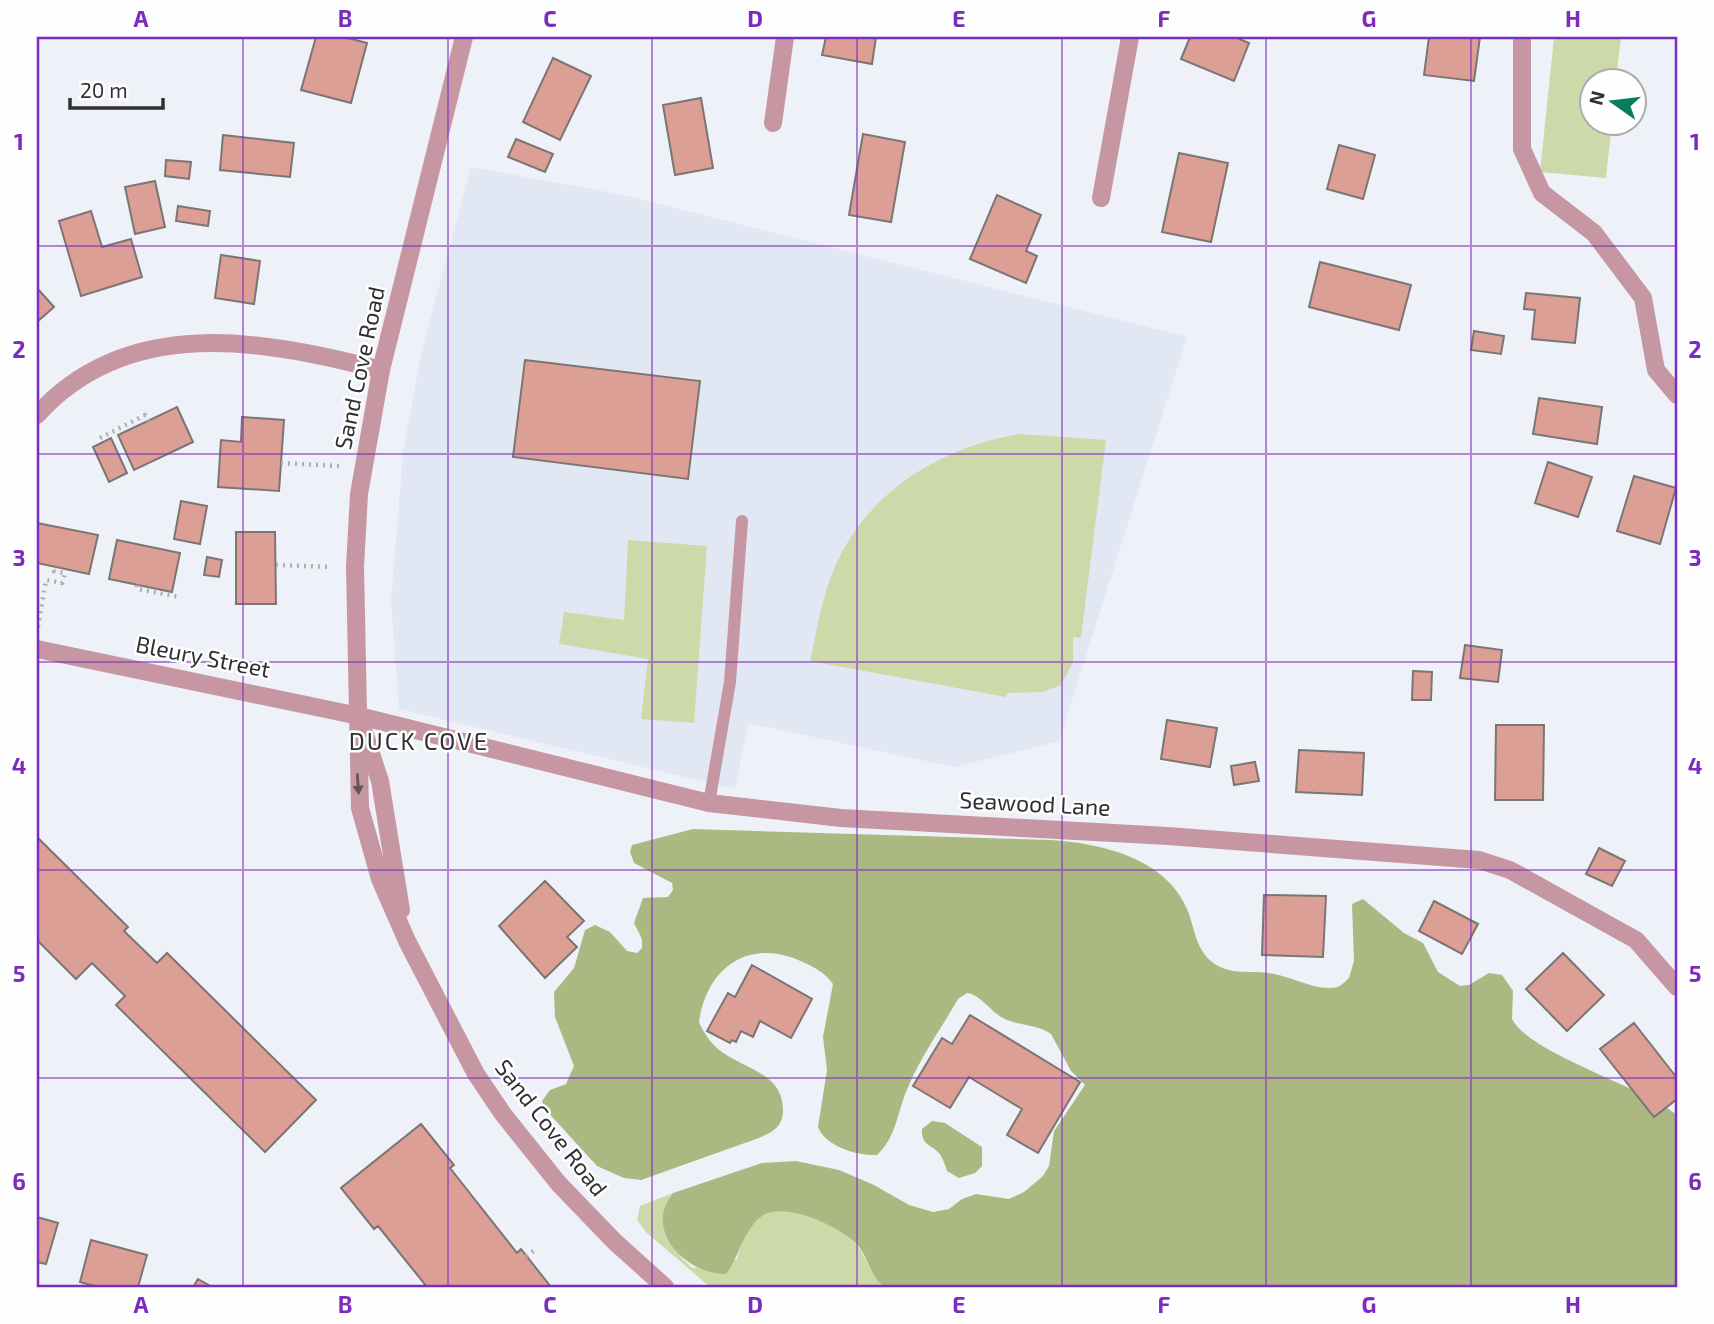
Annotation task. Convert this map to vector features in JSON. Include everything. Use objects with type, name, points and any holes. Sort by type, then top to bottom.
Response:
[{"type":"street","name":"Sand Cove Road","points":[[464,37],[381,370],[359,494],[355,567],[359,808],[380,879],[407,941],[458,1043],[503,1114],[587,1214],[665,1287]]},
{"type":"street","points":[[773,123],[785,37]]},
{"type":"street","points":[[1101,198],[1130,37]]},
{"type":"street","points":[[1522,37],[1522,149],[1542,193],[1594,233],[1643,298],[1656,370],[1677,395]]},
{"type":"street","points":[[37,415],[67,385],[147,348],[206,341],[339,359],[381,370]]},
{"type":"street","name":"Bleury Street","points":[[37,649],[359,716]]},
{"type":"street","name":"Sand Cove Road","points":[[359,716],[380,781],[407,941]]},
{"type":"street","name":"Seawood Lane","points":[[359,716],[709,803],[841,818],[1168,836],[1479,860],[1510,870],[1636,940],[1677,987]]},
{"type":"lane","points":[[709,803],[730,682],[742,521]]},
{"type":"path","points":[[100,438],[145,415],[148,421]]},
{"type":"path","points":[[281,463],[364,467]]},
{"type":"path","points":[[276,565],[355,567]]},
{"type":"path","points":[[37,632],[46,580],[62,583],[65,573],[54,570],[55,567]]},
{"type":"path","points":[[138,584],[137,589],[180,597]]},
{"type":"path","points":[[526,1256],[535,1250]]},
{"type":"shaded area","points":[[471,167],[624,195],[1187,337],[1059,741],[954,767],[748,723],[735,789],[399,709],[391,601],[403,453],[421,354]]},
{"type":"green space","points":[[1554,37],[1621,37],[1618,66],[1578,66],[1578,136],[1611,136],[1606,178],[1540,172]]},
{"type":"green space","points":[[1020,434],[1106,440],[1081,638],[1073,637],[1073,662],[1061,685],[1043,692],[1007,693],[1006,697],[810,661],[826,592],[842,552],[859,525],[880,502],[930,465],[958,451]]},
{"type":"green space","points":[[628,540],[707,546],[694,723],[641,719],[648,659],[559,644],[564,612],[624,620]]},
{"type":"green space","points":[[693,829],[1050,840],[1110,850],[1129,856],[1164,877],[1187,909],[1202,950],[1219,967],[1274,974],[1324,988],[1336,987],[1349,978],[1354,961],[1352,904],[1363,899],[1404,933],[1423,943],[1438,972],[1460,986],[1469,985],[1489,973],[1502,975],[1513,991],[1512,1019],[1540,1045],[1639,1093],[1677,1115],[1677,1287],[885,1287],[876,1279],[859,1247],[851,1239],[810,1217],[781,1211],[768,1213],[758,1219],[748,1232],[726,1274],[696,1267],[683,1258],[666,1235],[663,1221],[665,1207],[673,1193],[762,1163],[796,1161],[839,1170],[874,1185],[909,1205],[933,1212],[949,1209],[962,1199],[976,1194],[1009,1199],[1024,1192],[1043,1176],[1049,1166],[1054,1131],[1085,1085],[1071,1071],[1051,1034],[1040,1028],[1003,1018],[977,997],[967,993],[958,999],[920,1063],[884,1147],[877,1155],[843,1149],[828,1140],[818,1127],[827,1070],[823,1037],[833,984],[816,969],[784,955],[749,955],[721,972],[711,985],[699,1022],[718,1049],[760,1073],[776,1087],[783,1110],[778,1126],[756,1139],[641,1180],[624,1178],[597,1166],[545,1109],[542,1101],[550,1090],[566,1084],[574,1066],[555,1017],[554,992],[574,968],[585,930],[595,925],[610,932],[627,951],[637,953],[642,948],[642,939],[634,923],[643,898],[668,897],[673,890],[672,883],[634,863],[630,852],[632,845]]},
{"type":"green space","points":[[932,1121],[945,1123],[982,1147],[982,1166],[975,1173],[959,1178],[947,1171],[939,1153],[923,1138],[922,1129]]},
{"type":"green space","points":[[673,1193],[664,1213],[664,1223],[671,1243],[693,1268],[737,1259],[745,1236],[755,1220],[771,1212],[784,1211],[798,1213],[827,1224],[850,1239],[885,1287],[710,1287],[647,1233],[637,1220],[640,1206]]},
{"type":"building","points":[[316,37],[344,37],[367,43],[351,103],[301,90]]},
{"type":"building","points":[[826,37],[876,37],[872,64],[822,55]]},
{"type":"building","points":[[1190,37],[1235,37],[1249,43],[1234,81],[1181,59]]},
{"type":"building","points":[[1429,37],[1480,37],[1474,81],[1424,75]]},
{"type":"building","points":[[553,58],[591,76],[560,140],[523,122]]},
{"type":"building","points":[[701,98],[713,168],[675,175],[663,105]]},
{"type":"building","points":[[863,134],[905,142],[891,222],[849,215]]},
{"type":"building","points":[[223,135],[294,143],[290,177],[220,170]]},
{"type":"building","points":[[516,139],[553,154],[545,172],[508,157]]},
{"type":"building","points":[[1339,145],[1375,155],[1363,199],[1327,189]]},
{"type":"building","points":[[1179,153],[1228,163],[1211,242],[1162,232]]},
{"type":"building","points":[[166,160],[191,162],[189,179],[165,176]]},
{"type":"building","points":[[155,181],[165,227],[135,234],[125,187]]},
{"type":"building","points":[[997,195],[1041,215],[1026,251],[1037,256],[1026,283],[970,259]]},
{"type":"building","points":[[178,206],[210,211],[208,226],[176,221]]},
{"type":"building","points":[[91,211],[102,247],[131,239],[142,277],[81,296],[59,221]]},
{"type":"building","points":[[221,255],[260,261],[254,304],[215,298]]},
{"type":"building","points":[[1320,262],[1411,285],[1399,330],[1309,307]]},
{"type":"building","points":[[37,288],[54,307],[37,322]]},
{"type":"building","points":[[1526,293],[1580,298],[1575,343],[1532,339],[1535,310],[1524,309]]},
{"type":"building","points":[[1474,331],[1504,336],[1501,354],[1471,350]]},
{"type":"building","points":[[525,360],[700,381],[688,479],[513,457]]},
{"type":"building","points":[[1539,398],[1602,407],[1597,444],[1533,434]]},
{"type":"building","points":[[177,407],[193,442],[134,470],[118,435]]},
{"type":"building","points":[[242,417],[284,420],[279,491],[218,487],[221,440],[241,442]]},
{"type":"building","points":[[111,438],[127,473],[109,482],[93,447]]},
{"type":"building","points":[[1548,462],[1592,477],[1578,517],[1535,503]]},
{"type":"building","points":[[1634,476],[1676,488],[1660,544],[1617,531]]},
{"type":"building","points":[[181,501],[207,506],[200,544],[174,539]]},
{"type":"building","points":[[37,523],[98,535],[89,574],[37,563]]},
{"type":"building","points":[[236,532],[275,532],[276,604],[236,604]]},
{"type":"building","points":[[117,540],[180,553],[172,592],[109,579]]},
{"type":"building","points":[[207,557],[222,560],[219,577],[204,575]]},
{"type":"building","points":[[1465,645],[1502,650],[1498,682],[1460,678]]},
{"type":"building","points":[[1413,671],[1432,672],[1431,700],[1412,700]]},
{"type":"building","points":[[1167,720],[1217,728],[1210,767],[1161,759]]},
{"type":"building","points":[[1496,725],[1544,725],[1543,800],[1495,800]]},
{"type":"building","points":[[1299,750],[1364,753],[1362,795],[1296,792]]},
{"type":"building","points":[[1255,762],[1259,781],[1234,785],[1231,766]]},
{"type":"building","points":[[37,837],[128,927],[124,931],[157,963],[167,953],[316,1100],[265,1152],[116,1005],[125,996],[92,963],[76,979],[37,940]]},
{"type":"building","points":[[1599,848],[1625,861],[1612,886],[1586,874]]},
{"type":"building","points":[[545,881],[584,921],[567,937],[577,947],[545,978],[499,926]]},
{"type":"building","points":[[1264,895],[1326,896],[1323,957],[1262,955]]},
{"type":"building","points":[[1434,901],[1478,924],[1462,954],[1419,931]]},
{"type":"building","points":[[1563,953],[1604,995],[1567,1031],[1526,989]]},
{"type":"building","points":[[752,965],[812,999],[791,1038],[760,1021],[753,1037],[741,1031],[736,1042],[732,1040],[730,1043],[707,1031],[728,993],[735,997]]},
{"type":"building","points":[[970,1015],[1080,1082],[1038,1153],[1007,1135],[1022,1109],[969,1077],[950,1108],[913,1086],[942,1038],[952,1044]]},
{"type":"building","points":[[1634,1023],[1677,1078],[1677,1099],[1654,1117],[1600,1049]]},
{"type":"building","points":[[421,1124],[454,1165],[450,1168],[517,1253],[521,1249],[551,1287],[427,1287],[378,1226],[374,1229],[341,1188]]},
{"type":"building","points":[[37,1217],[58,1223],[46,1264],[37,1262]]},
{"type":"building","points":[[91,1240],[147,1255],[138,1287],[98,1287],[80,1282]]},
{"type":"building","points":[[198,1279],[212,1287],[193,1287]]},
{"type":"district","name":"DUCK COVE","points":[[419,742]]}]
